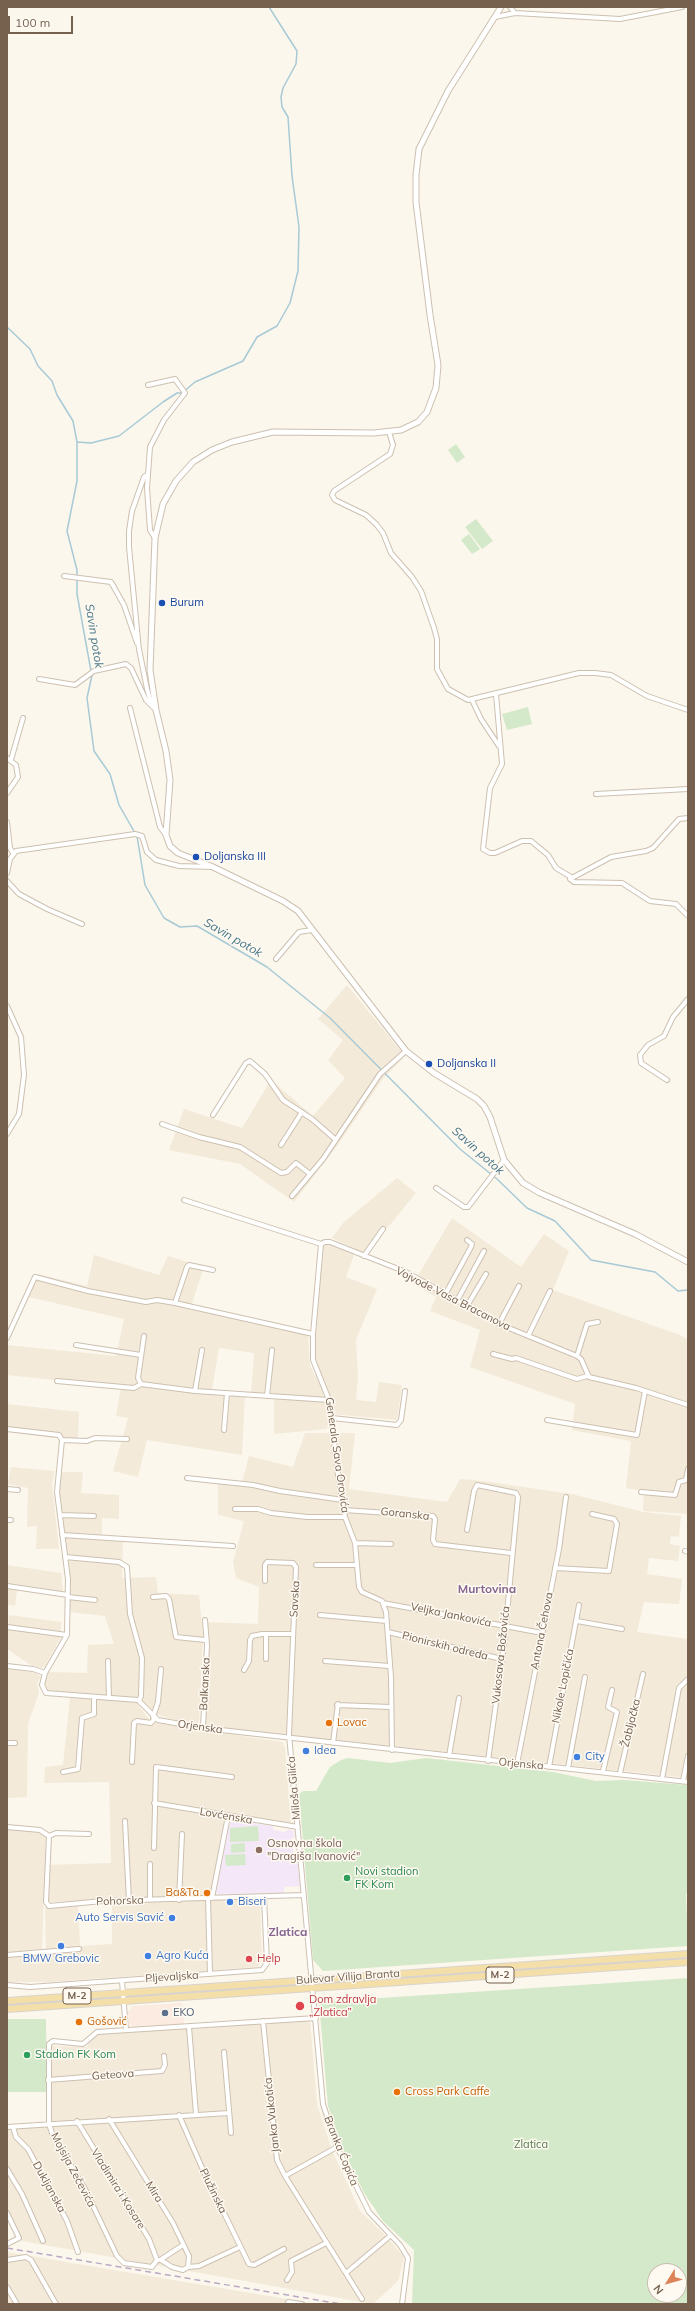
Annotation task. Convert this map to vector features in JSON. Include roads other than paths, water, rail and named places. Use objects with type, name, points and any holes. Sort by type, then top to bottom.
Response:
[{"type":"main road","name":"Bulevar Vilija Branta","points":[[7,2001],[688,1954]]},
{"type":"main road","name":"Bulevar Vilija Branta","points":[[7,2009],[688,1962]]},
{"type":"street","points":[[166,835],[170,780],[166,750],[156,710],[150,670],[155,538],[163,504],[176,481],[193,462],[212,450],[244,438],[273,432],[389,432],[408,428],[421,419],[433,400],[438,379],[438,356],[430,315],[416,202],[416,175],[419,149],[448,91],[501,7]]},
{"type":"street","points":[[510,7],[515,13]]},
{"type":"street","points":[[495,17],[515,13],[620,19],[682,7]]},
{"type":"street","points":[[148,385],[173,379],[178,381],[184,391],[185,396],[164,420],[150,447],[147,475],[150,530],[155,538]]},
{"type":"street","points":[[389,432],[393,445],[390,454],[334,491],[332,495],[340,503],[366,515],[383,533],[391,553],[412,577],[421,591],[437,639],[438,669],[448,689],[460,698],[472,700],[517,687],[579,673],[595,673],[611,675],[647,696],[688,710]]},
{"type":"street","points":[[139,650],[129,532],[132,510],[144,478],[147,475]]},
{"type":"street","points":[[64,576],[109,580],[113,584],[124,605],[139,650],[150,699],[155,703]]},
{"type":"street","points":[[39,679],[75,686],[92,672],[129,665],[146,700],[156,710]]},
{"type":"street","points":[[496,694],[499,746],[502,764],[490,788],[483,848],[490,853],[495,853],[522,841],[531,841],[548,856],[556,868],[571,877],[571,880],[574,882],[622,883],[650,901],[676,904],[688,916]]},
{"type":"street","points":[[472,700],[481,719],[499,746]]},
{"type":"street","points":[[130,708],[160,827],[175,851],[213,867],[291,906],[312,930],[350,981],[406,1051],[434,1073],[477,1099],[484,1106],[490,1116],[504,1160],[515,1175],[533,1190],[635,1234],[688,1262]]},
{"type":"street","points":[[7,793],[18,777],[16,765],[9,759],[23,718]]},
{"type":"street","points":[[596,794],[688,789]]},
{"type":"street","points":[[571,877],[611,858],[646,851],[653,848],[679,819],[688,818]]},
{"type":"street","points":[[7,822],[10,848],[13,853],[7,873]]},
{"type":"street","points":[[13,853],[24,850],[136,834],[144,838],[148,854],[156,860],[180,866],[213,867]]},
{"type":"street","points":[[7,881],[19,894],[47,909],[82,924]]},
{"type":"street","points":[[276,959],[299,932],[312,930]]},
{"type":"street","points":[[667,1080],[641,1063],[640,1055],[648,1045],[664,1036],[673,1017],[688,999]]},
{"type":"street","points":[[7,1006],[21,1037],[24,1075],[19,1114],[7,1134]]},
{"type":"street","points":[[292,1196],[336,1140],[380,1074],[406,1051]]},
{"type":"street","points":[[213,1115],[248,1061],[262,1070],[282,1099],[302,1112],[336,1140]]},
{"type":"street","points":[[281,1144],[302,1112]]},
{"type":"street","points":[[162,1124],[199,1137],[240,1147],[281,1173],[287,1172],[296,1163],[310,1174]]},
{"type":"street","points":[[436,1188],[464,1207],[468,1207],[504,1160]]},
{"type":"street","name":"Vojvode Vasa Bracanova","points":[[184,1200],[321,1244],[328,1242],[410,1274],[458,1299],[467,1306],[499,1324],[577,1356]]},
{"type":"street","points":[[364,1256],[383,1229]]},
{"type":"street","points":[[446,1293],[471,1247],[472,1244],[467,1240]]},
{"type":"street","name":"Generala Sava Orovića","points":[[321,1244],[313,1334],[313,1364],[329,1400],[332,1418],[332,1436],[342,1500],[345,1517],[355,1543],[361,1591],[383,1603]]},
{"type":"street","points":[[458,1299],[484,1251]]},
{"type":"street","points":[[175,1303],[187,1267],[190,1265],[213,1270]]},
{"type":"street","points":[[467,1306],[486,1274]]},
{"type":"street","points":[[7,1338],[35,1277],[132,1300],[175,1303],[313,1334]]},
{"type":"street","points":[[499,1324],[519,1286]]},
{"type":"street","points":[[528,1336],[550,1291]]},
{"type":"street","points":[[587,1376],[582,1362],[577,1356],[587,1324],[593,1321],[598,1322]]},
{"type":"street","points":[[141,1384],[138,1378],[144,1336]]},
{"type":"street","points":[[76,1345],[141,1355]]},
{"type":"street","points":[[195,1391],[202,1350]]},
{"type":"street","points":[[267,1396],[272,1350]]},
{"type":"street","points":[[493,1354],[512,1359],[516,1358],[578,1379],[587,1376],[645,1391],[688,1405]]},
{"type":"street","points":[[57,1381],[134,1388],[141,1384],[195,1391],[329,1400]]},
{"type":"street","points":[[332,1418],[398,1425],[401,1420],[405,1391]]},
{"type":"street","points":[[547,1420],[637,1435],[645,1391]]},
{"type":"street","points":[[224,1430],[227,1393]]},
{"type":"street","points":[[7,1429],[59,1435],[62,1440],[57,1487],[68,1596],[67,1635],[45,1673],[42,1686],[48,1694],[139,1701],[154,1718]]},
{"type":"street","points":[[62,1440],[87,1441],[95,1438],[127,1439]]},
{"type":"street","points":[[641,1492],[675,1495],[679,1482],[686,1480],[688,1469]]},
{"type":"street","points":[[186,1478],[253,1485],[280,1491],[342,1500]]},
{"type":"street","name":"Vukosava Božovića","points":[[467,1530],[474,1491],[477,1486],[514,1491],[518,1497],[511,1553],[502,1659],[488,1761]]},
{"type":"street","points":[[7,1488],[18,1490]]},
{"type":"street","name":"Antona Čehova","points":[[517,1764],[555,1568],[566,1498]]},
{"type":"street","points":[[236,1509],[258,1509],[271,1513],[308,1517],[345,1517]]},
{"type":"street","name":"Goranska","points":[[344,1510],[433,1516],[435,1519],[433,1540],[435,1544],[511,1553]]},
{"type":"street","points":[[555,1568],[609,1571],[617,1524],[614,1520],[592,1514]]},
{"type":"street","points":[[60,1515],[94,1516]]},
{"type":"street","points":[[62,1535],[234,1546]]},
{"type":"street","points":[[355,1543],[391,1544]]},
{"type":"street","points":[[65,1557],[120,1562],[127,1567],[130,1614],[142,1658],[141,1696],[139,1701]]},
{"type":"street","name":"Savska","points":[[265,1581],[265,1565],[267,1562],[293,1563],[296,1567],[290,1739]]},
{"type":"street","points":[[316,1565],[357,1565]]},
{"type":"street","points":[[7,1586],[95,1600]]},
{"type":"street","points":[[153,1597],[169,1598],[176,1638],[205,1640]]},
{"type":"street","points":[[383,1603],[388,1632],[392,1750]]},
{"type":"street","name":"Veljka Jankovića","points":[[383,1603],[542,1633]]},
{"type":"street","name":"Nikole Lopičića","points":[[549,1767],[579,1605]]},
{"type":"street","points":[[320,1615],[387,1620]]},
{"type":"street","name":"Balkanska","points":[[203,1728],[207,1645],[205,1640],[205,1620]]},
{"type":"street","points":[[577,1620],[622,1629]]},
{"type":"street","points":[[7,1627],[67,1635]]},
{"type":"street","name":"Pionirskih odreda","points":[[388,1632],[502,1659]]},
{"type":"street","points":[[244,1670],[249,1661],[251,1638],[256,1635],[266,1634],[293,1634]]},
{"type":"street","points":[[266,1634],[266,1659]]},
{"type":"street","points":[[108,1661],[109,1698]]},
{"type":"street","points":[[325,1661],[389,1666]]},
{"type":"street","points":[[7,1666],[33,1669],[45,1673]]},
{"type":"street","points":[[132,1762],[134,1723],[136,1721],[151,1723],[154,1718],[158,1702],[161,1669]]},
{"type":"street","name":"Žabljačka","points":[[620,1773],[643,1674]]},
{"type":"street","points":[[568,1768],[585,1677]]},
{"type":"street","points":[[662,1779],[679,1688],[688,1678]]},
{"type":"street","points":[[603,1771],[617,1712],[608,1707],[612,1690]]},
{"type":"street","points":[[63,1772],[78,1769],[82,1720],[84,1716],[94,1714],[94,1697]]},
{"type":"street","points":[[450,1756],[458,1698]]},
{"type":"street","points":[[333,1743],[337,1704],[390,1707]]},
{"type":"street","name":"Orjenska","points":[[154,1718],[166,1722],[203,1728],[290,1739],[517,1764],[603,1771],[688,1782]]},
{"type":"street","name":"Miloša Gilića","points":[[290,1739],[312,1980]]},
{"type":"street","points":[[7,1743],[15,1743]]},
{"type":"street","points":[[683,1781],[688,1756]]},
{"type":"street","points":[[154,1848],[155,1769],[158,1766],[232,1777]]},
{"type":"street","name":"Lovćenska","points":[[154,1804],[298,1827]]},
{"type":"street","points":[[210,1974],[210,1898],[228,1816]]},
{"type":"street","points":[[125,1821],[129,1901]]},
{"type":"street","points":[[7,1828],[40,1830],[49,1836],[56,1834],[89,1834]]},
{"type":"street","points":[[180,1900],[182,1834]]},
{"type":"street","name":"Pohorska","points":[[49,1836],[48,1905],[304,1895]]},
{"type":"street","points":[[150,1864],[150,1900]]},
{"type":"street","name":"Pljevaljska","points":[[7,1985],[30,1987],[262,1970],[266,1967],[264,1897]]},
{"type":"street","points":[[7,1955],[79,1949]]},
{"type":"street","name":"Branka Ćopića","points":[[312,1980],[323,2104],[337,2147],[368,2212],[406,2253],[408,2258],[402,2304]]},
{"type":"street","points":[[122,1981],[126,2030],[316,2018]]},
{"type":"street","name":"Janka Vukotića","points":[[263,2021],[277,2160],[285,2176],[362,2299]]},
{"type":"street","points":[[189,2026],[196,2114]]},
{"type":"street","name":"Mojsija Zečevića","points":[[126,2030],[95,2032],[83,2044],[53,2041],[48,2045],[49,2124],[53,2136],[84,2189],[115,2253],[124,2263],[152,2267],[158,2260]]},
{"type":"street","points":[[224,2052],[231,2134]]},
{"type":"street","name":"Geteova","points":[[48,2080],[162,2071],[165,2065],[164,2056]]},
{"type":"street","points":[[7,2127],[77,2121],[229,2113]]},
{"type":"street","name":"Plužinska","points":[[179,2115],[240,2247],[251,2265],[284,2249]]},
{"type":"street","name":"Mira","points":[[109,2119],[170,2218],[189,2256],[188,2267]]},
{"type":"street","name":"Vladimira i Kosare","points":[[77,2121],[147,2235],[158,2260]]},
{"type":"street","name":"Dukljanska","points":[[13,2127],[16,2137],[28,2149],[67,2221],[78,2252]]},
{"type":"street","points":[[285,2176],[337,2147]]},
{"type":"street","points":[[7,2169],[22,2194],[43,2241]]},
{"type":"street","points":[[7,2213],[19,2238],[7,2244]]},
{"type":"street","points":[[346,2274],[390,2236]]},
{"type":"street","points":[[287,2280],[292,2272],[291,2261],[326,2243]]},
{"type":"street","points":[[158,2260],[183,2245]]},
{"type":"street","points":[[158,2260],[179,2270],[199,2266],[240,2247]]},
{"type":"street","points":[[7,2260],[26,2257],[32,2261],[56,2304]]},
{"type":"street","points":[[7,2288],[17,2304]]},
{"type":"street","points":[[288,2302],[302,2304]]},
{"type":"waterway","points":[[77,442],[91,443],[119,436],[163,402],[177,393],[182,393],[195,382],[243,361],[257,337],[277,326],[290,303],[298,271],[299,227],[292,176],[288,117],[282,107],[281,97],[283,88],[296,64],[297,51],[269,7]]},
{"type":"waterway","name":"Savin potok","points":[[7,327],[30,349],[38,366],[52,381],[57,395],[73,421],[77,442],[77,481],[67,531],[77,570],[77,594],[91,671]]},
{"type":"waterway","name":"Savin potok","points":[[92,675],[87,698],[94,751],[110,774],[119,805],[135,833]]},
{"type":"waterway","name":"Savin potok","points":[[137,836],[145,885],[164,918],[180,927],[197,926],[267,967],[330,1018],[460,1149],[497,1179],[527,1208],[555,1221],[591,1260],[655,1272],[678,1291],[688,1290]]},
{"type":"railway","points":[[7,2248],[341,2304]]},
{"type":"place","name":"Burum","points":[[162,603]]},
{"type":"place","name":"Doljanska III","points":[[196,857]]},
{"type":"place","name":"Doljanska II","points":[[429,1064]]},
{"type":"place","name":"Lovac","points":[[329,1723]]},
{"type":"place","name":"Idea","points":[[306,1751]]},
{"type":"place","name":"City","points":[[577,1757]]},
{"type":"place","name":"Osnovna škola \"Dragiša Ivanović\"","points":[[259,1850]]},
{"type":"place","name":"Novi stadion FK Kom","points":[[347,1878]]},
{"type":"place","name":"Ba&Ta","points":[[207,1893]]},
{"type":"place","name":"Biseri","points":[[230,1902]]},
{"type":"place","name":"Auto Servis Savić","points":[[172,1918]]},
{"type":"place","name":"BMW Grebovic","points":[[61,1946]]},
{"type":"place","name":"Agro Kuća","points":[[148,1956]]},
{"type":"place","name":"Help","points":[[249,1959]]},
{"type":"place","name":"Dom zdravlja „Zlatica”","points":[[300,2006]]},
{"type":"place","name":"EKO","points":[[165,2013]]},
{"type":"place","name":"Gošović","points":[[79,2022]]},
{"type":"place","name":"Stadion FK Kom","points":[[27,2055]]},
{"type":"place","name":"Cross Park Caffe","points":[[397,2092]]},
{"type":"district","name":"Murtovina","points":[[487,1589]]},
{"type":"district","name":"Zlatica","points":[[288,1932]]}]
